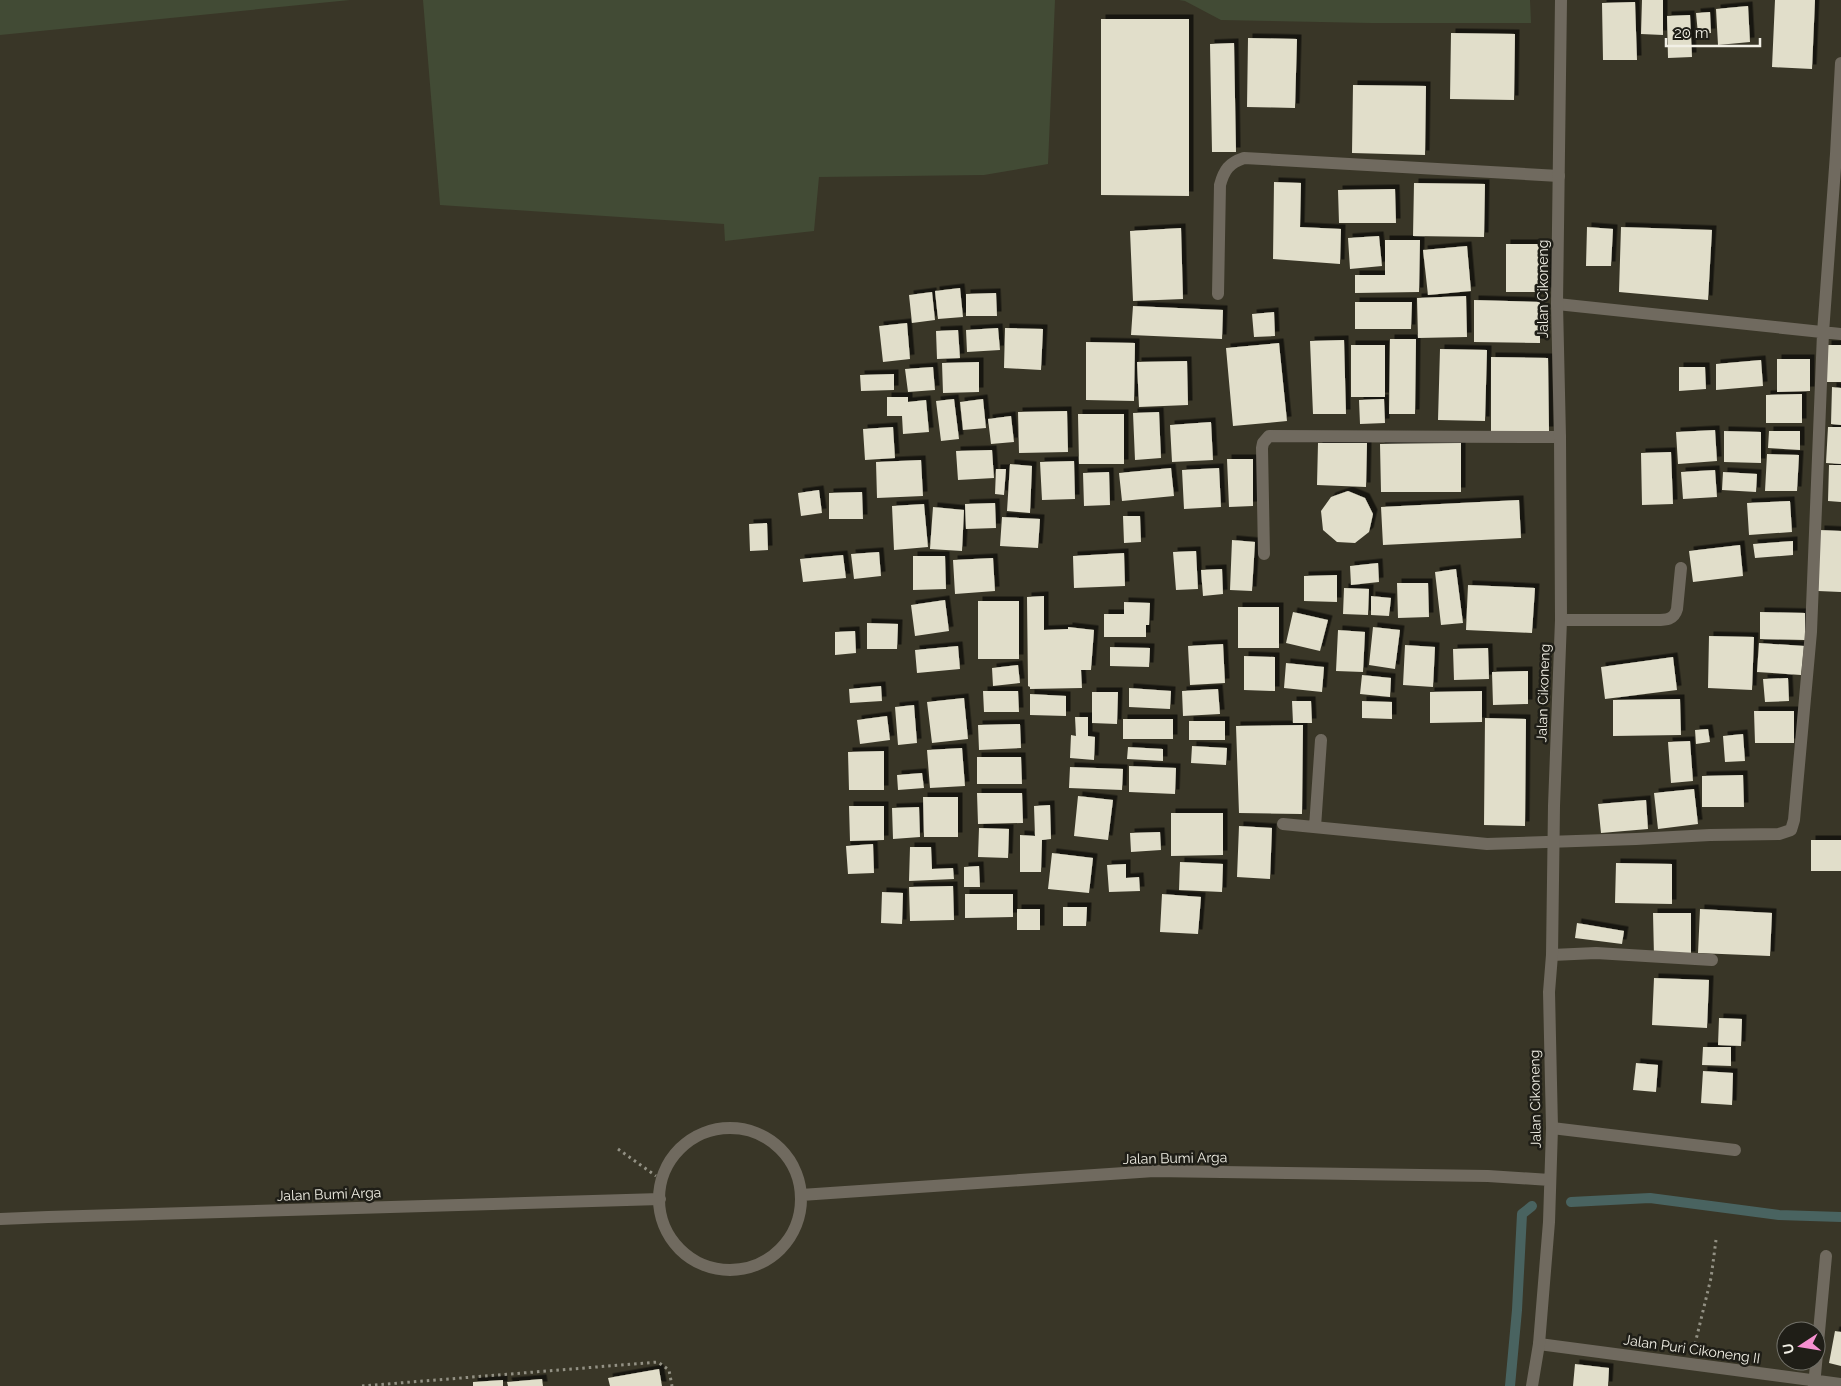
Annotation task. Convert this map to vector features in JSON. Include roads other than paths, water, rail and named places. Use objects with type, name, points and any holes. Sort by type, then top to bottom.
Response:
[{"type":"street","name":"Jalan Cikoneng","points":[[1532,1386],[1539,1344],[1549,1222],[1552,1128],[1549,1031],[1550,974],[1561,620],[1560,437],[1556,304],[1560,0]]},
{"type":"street","points":[[1283,824],[1487,844],[1779,834],[1791,830],[1794,820],[1812,632],[1823,334],[1839,154],[1841,62]]},
{"type":"street","points":[[1218,294],[1220,185],[1228,166],[1233,161],[1244,158],[1559,176]]},
{"type":"street","points":[[1556,304],[1823,334],[1841,334]]},
{"type":"street","points":[[1264,554],[1262,448],[1263,443],[1269,436],[1560,437]]},
{"type":"street","points":[[1561,620],[1671,619],[1676,614],[1677,609],[1681,568]]},
{"type":"street","points":[[1315,827],[1321,740]]},
{"type":"street","points":[[1552,955],[1596,954],[1712,960]]},
{"type":"street","points":[[731,1127],[754,1132],[774,1142],[790,1160],[799,1181],[800,1195],[801,1204],[796,1226],[784,1246],[767,1261],[746,1269],[722,1270],[700,1264],[681,1251],[667,1233],[660,1211],[662,1180],[672,1158],[688,1142],[708,1131],[731,1127]]},
{"type":"street","points":[[1552,1128],[1735,1150]]},
{"type":"street","name":"Jalan Bumi Arga","points":[[800,1195],[1154,1171],[1478,1176],[1550,1180]]},
{"type":"street","name":"Jalan Bumi Arga","points":[[0,1219],[660,1199]]},
{"type":"street","points":[[1815,1383],[1826,1256]]},
{"type":"street","name":"Jalan Puri Cikoneng II","points":[[1539,1344],[1693,1364],[1815,1383],[1841,1384]]},
{"type":"waterway","points":[[1571,1202],[1650,1198],[1779,1215],[1841,1217]]},
{"type":"waterway","points":[[1510,1386],[1517,1310],[1522,1214],[1532,1206]]}]
